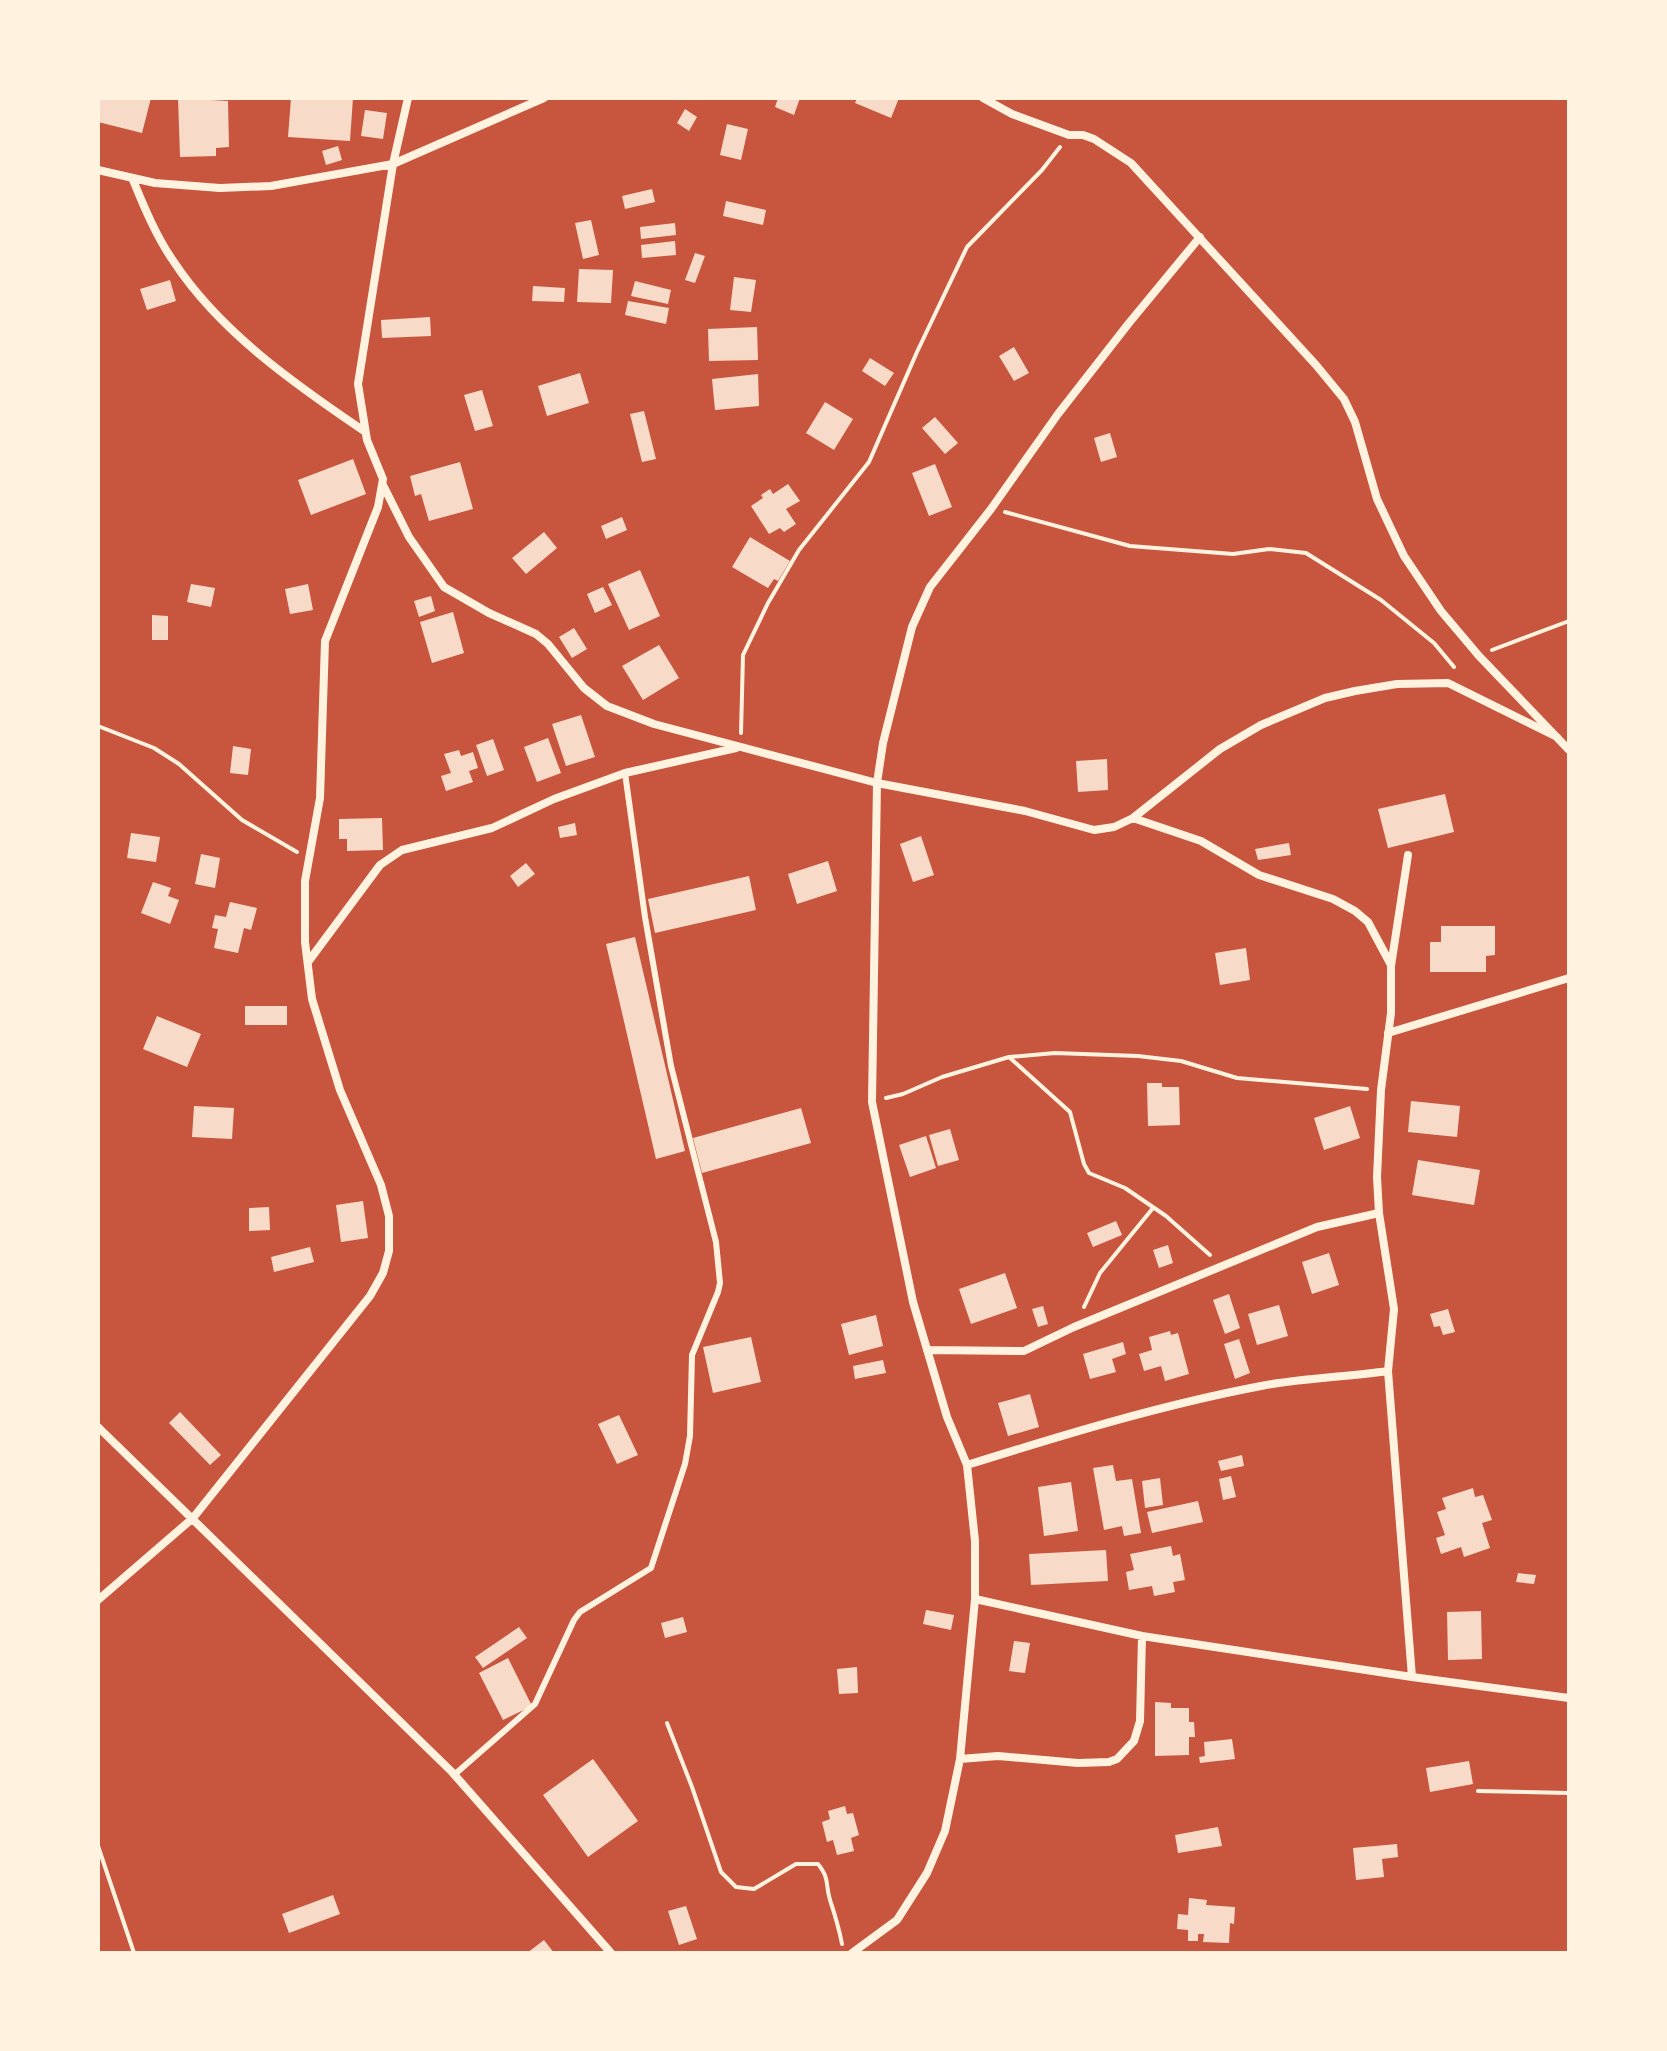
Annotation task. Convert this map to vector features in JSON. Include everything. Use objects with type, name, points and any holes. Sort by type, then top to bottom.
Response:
[{"type":"street","points":[[408,98],[393,164],[358,384],[365,432],[378,463],[382,484],[409,537],[444,587],[489,613],[536,634],[592,696],[607,706],[654,724],[877,783],[1025,811],[1094,830],[1114,827],[1133,818],[1220,749],[1261,725],[1325,698],[1397,684],[1438,681],[1475,694],[1516,719],[1557,737]]},
{"type":"street","points":[[98,170],[133,180],[242,188],[271,186],[393,164],[544,98]]},
{"type":"street","points":[[983,98],[1012,114],[1069,135],[1094,139],[1131,163],[1316,365],[1344,399],[1366,456],[1377,499],[1404,556],[1441,611],[1479,656],[1569,750]]},
{"type":"street","points":[[133,180],[172,261],[202,298],[278,369],[365,432]]},
{"type":"street","points":[[855,1950],[897,1920],[927,1873],[945,1831],[960,1759],[975,1599],[975,1541],[967,1465],[947,1417],[901,1254],[872,1102],[877,783],[883,743],[919,608],[930,587],[991,509],[1058,414],[1200,237]]},
{"type":"street","points":[[98,1600],[193,1518],[370,1296],[383,1273],[389,1251],[389,1216],[381,1185],[340,1090],[312,999],[307,963],[305,881],[320,798],[325,641],[378,507],[382,484]]},
{"type":"street","points":[[307,963],[345,910],[390,857],[418,844],[492,828],[554,799],[625,773],[740,747]]},
{"type":"street","points":[[1133,818],[1201,841],[1259,875],[1333,899],[1355,911],[1368,922],[1391,966]]},
{"type":"street","points":[[1408,855],[1391,966],[1377,1177],[1379,1213],[1394,1309],[1388,1371],[1412,1677]]},
{"type":"street","points":[[1388,1033],[1569,978]]},
{"type":"street","points":[[927,1350],[1024,1351],[1074,1327],[1317,1227],[1379,1213]]},
{"type":"street","points":[[967,1465],[1060,1436],[1224,1393],[1265,1385],[1388,1371]]},
{"type":"street","points":[[98,1427],[454,1775],[611,1953]]},
{"type":"street","points":[[975,1599],[1142,1636],[1569,1698]]},
{"type":"street","points":[[960,1759],[998,1756],[1078,1763],[1117,1759],[1134,1741],[1140,1721],[1142,1636]]},
{"type":"lane","points":[[454,1775],[535,1704],[580,1612],[651,1568],[685,1464],[690,1436],[692,1355],[720,1283],[716,1242],[671,1066],[645,917],[625,773]]},
{"type":"path","points":[[740,747],[743,655],[768,603],[799,550],[869,462],[967,247],[1042,170],[1069,135]]},
{"type":"path","points":[[991,509],[1130,546],[1233,554],[1269,549],[1306,553],[1381,600],[1434,643],[1475,694]]},
{"type":"path","points":[[1479,656],[1569,621]]},
{"type":"path","points":[[98,726],[154,748],[179,764],[242,820],[309,859]]},
{"type":"path","points":[[872,1102],[1009,1057],[1055,1053],[1138,1056],[1181,1061],[1237,1078],[1381,1090]]},
{"type":"path","points":[[1009,1057],[1070,1112],[1089,1173],[1125,1188],[1202,1246],[1223,1268]]},
{"type":"path","points":[[1074,1327],[1100,1273],[1153,1208]]},
{"type":"path","points":[[667,1723],[721,1872],[736,1887],[754,1889],[796,1864],[818,1864],[828,1876],[829,1897],[836,1914],[842,1947],[855,1950]]},
{"type":"path","points":[[1478,1791],[1569,1793]]},
{"type":"path","points":[[98,1846],[134,1953]]},
{"type":"building","points":[[98,98],[151,98],[142,133],[98,122]]},
{"type":"building","points":[[178,98],[228,101],[229,147],[216,148],[216,156],[180,157]]},
{"type":"building","points":[[291,98],[353,98],[350,141],[288,137]]},
{"type":"building","points":[[778,98],[800,98],[794,115],[775,107]]},
{"type":"building","points":[[857,98],[899,98],[891,118],[855,103]]},
{"type":"building","points":[[685,109],[697,117],[689,131],[677,123]]},
{"type":"building","points":[[365,110],[387,113],[383,139],[361,136]]},
{"type":"building","points":[[727,124],[748,129],[741,160],[720,155]]},
{"type":"building","points":[[338,146],[342,160],[326,165],[322,151]]},
{"type":"building","points":[[652,189],[655,202],[625,209],[622,196]]},
{"type":"building","points":[[726,201],[766,210],[763,225],[723,216]]},
{"type":"building","points":[[591,220],[599,255],[583,259],[575,223]]},
{"type":"building","points":[[675,223],[676,235],[641,239],[640,227]]},
{"type":"building","points":[[675,241],[676,255],[642,258],[641,245]]},
{"type":"building","points":[[695,253],[705,256],[695,283],[685,280]]},
{"type":"building","points":[[579,269],[613,270],[611,303],[577,302]]},
{"type":"building","points":[[734,277],[756,280],[751,312],[730,310]]},
{"type":"building","points":[[170,280],[176,301],[147,310],[140,289]]},
{"type":"building","points":[[635,281],[671,290],[668,304],[631,296]]},
{"type":"building","points":[[533,286],[565,288],[564,302],[532,301]]},
{"type":"building","points":[[628,301],[669,308],[666,324],[625,315]]},
{"type":"building","points":[[430,317],[431,336],[382,338],[381,320]]},
{"type":"building","points":[[757,327],[758,360],[709,361],[708,329]]},
{"type":"building","points":[[1014,347],[1029,373],[1014,381],[999,356]]},
{"type":"building","points":[[870,358],[894,373],[885,386],[862,371]]},
{"type":"building","points":[[580,373],[589,403],[547,416],[538,386]]},
{"type":"building","points":[[758,374],[759,406],[715,410],[712,379]]},
{"type":"building","points":[[482,390],[493,426],[475,431],[464,395]]},
{"type":"building","points":[[825,402],[853,419],[834,450],[806,433]]},
{"type":"building","points":[[644,411],[656,459],[642,462],[630,414]]},
{"type":"building","points":[[935,417],[958,443],[945,454],[922,428]]},
{"type":"building","points":[[1110,433],[1117,457],[1101,462],[1094,438]]},
{"type":"building","points":[[353,459],[366,494],[311,515],[298,480]]},
{"type":"building","points":[[460,462],[473,509],[429,521],[421,494],[415,496],[410,476]]},
{"type":"building","points":[[935,464],[952,507],[929,516],[912,473]]},
{"type":"building","points":[[788,484],[800,501],[786,509],[796,524],[784,532],[780,528],[769,534],[751,506],[770,489],[773,494]]},
{"type":"building","points":[[622,517],[627,530],[606,539],[601,526]]},
{"type":"building","points":[[544,532],[557,548],[526,574],[512,558]]},
{"type":"building","points":[[750,537],[790,561],[778,581],[774,579],[768,588],[732,567]]},
{"type":"building","points":[[640,570],[660,616],[629,630],[608,584]]},
{"type":"building","points":[[191,584],[215,588],[211,607],[187,602]]},
{"type":"building","points":[[308,584],[313,610],[290,614],[285,589]]},
{"type":"building","points":[[603,587],[612,605],[595,613],[587,594]]},
{"type":"building","points":[[431,596],[435,611],[419,617],[414,601]]},
{"type":"building","points":[[453,612],[464,653],[432,663],[420,622]]},
{"type":"building","points":[[152,615],[168,616],[168,640],[152,640]]},
{"type":"building","points":[[574,628],[587,649],[572,658],[559,637]]},
{"type":"building","points":[[659,645],[679,678],[643,700],[622,666]]},
{"type":"building","points":[[581,715],[595,757],[566,766],[552,724]]},
{"type":"building","points":[[548,738],[561,773],[537,782],[524,747]]},
{"type":"building","points":[[493,739],[504,770],[487,776],[476,745]]},
{"type":"building","points":[[233,746],[251,749],[248,775],[230,773]]},
{"type":"building","points":[[459,750],[461,756],[473,752],[478,768],[469,771],[473,782],[446,791],[441,776],[451,773],[444,754]]},
{"type":"building","points":[[1107,759],[1108,790],[1078,792],[1076,761]]},
{"type":"building","points":[[1445,794],[1454,832],[1388,848],[1378,809]]},
{"type":"building","points":[[382,818],[383,850],[347,851],[347,839],[339,839],[339,819]]},
{"type":"building","points":[[575,823],[577,835],[560,838],[558,827]]},
{"type":"building","points":[[131,833],[160,837],[156,862],[127,858]]},
{"type":"building","points":[[921,836],[934,875],[913,882],[900,844]]},
{"type":"building","points":[[1289,843],[1291,855],[1258,860],[1255,849]]},
{"type":"building","points":[[201,854],[220,858],[215,888],[195,884]]},
{"type":"building","points":[[828,861],[837,891],[797,904],[788,874]]},
{"type":"building","points":[[526,863],[535,874],[518,887],[510,876]]},
{"type":"building","points":[[749,876],[756,910],[655,933],[648,899]]},
{"type":"building","points":[[153,882],[171,888],[168,896],[179,900],[170,924],[141,913]]},
{"type":"building","points":[[230,902],[257,908],[251,930],[244,928],[238,953],[214,948],[218,929],[212,928],[215,915],[226,917]]},
{"type":"building","points":[[1441,926],[1495,926],[1495,955],[1486,956],[1486,972],[1430,972],[1430,942],[1441,942]]},
{"type":"building","points":[[635,937],[685,1151],[656,1159],[606,944]]},
{"type":"building","points":[[1246,948],[1250,980],[1220,985],[1215,953]]},
{"type":"building","points":[[245,1006],[287,1006],[287,1025],[245,1025]]},
{"type":"building","points":[[157,1016],[201,1034],[187,1067],[143,1049]]},
{"type":"building","points":[[1147,1083],[1179,1087],[1180,1125],[1148,1126]]},
{"type":"building","points":[[1411,1101],[1460,1106],[1457,1137],[1408,1132]]},
{"type":"building","points":[[194,1106],[234,1108],[232,1139],[192,1137]]},
{"type":"building","points":[[1350,1106],[1360,1138],[1324,1150],[1314,1118]]},
{"type":"building","points":[[801,1108],[811,1143],[702,1173],[693,1138]]},
{"type":"building","points":[[950,1129],[959,1160],[938,1166],[929,1135]]},
{"type":"building","points":[[926,1136],[936,1168],[910,1177],[899,1145]]},
{"type":"building","points":[[1418,1160],[1480,1170],[1474,1205],[1412,1195]]},
{"type":"building","points":[[363,1201],[368,1238],[341,1242],[336,1205]]},
{"type":"building","points":[[269,1207],[270,1230],[249,1231],[249,1208]]},
{"type":"building","points":[[1116,1221],[1122,1235],[1093,1247],[1087,1233]]},
{"type":"building","points":[[1168,1245],[1173,1263],[1159,1268],[1153,1250]]},
{"type":"building","points":[[310,1247],[314,1262],[274,1272],[271,1257]]},
{"type":"building","points":[[1329,1253],[1339,1285],[1312,1294],[1302,1262]]},
{"type":"building","points":[[1005,1273],[1017,1308],[971,1324],[959,1289]]},
{"type":"building","points":[[1229,1294],[1240,1328],[1225,1334],[1213,1300]]},
{"type":"building","points":[[1279,1305],[1288,1336],[1257,1345],[1248,1314]]},
{"type":"building","points":[[1043,1306],[1048,1324],[1038,1327],[1032,1309]]},
{"type":"building","points":[[1448,1309],[1455,1332],[1443,1335],[1440,1326],[1434,1327],[1430,1314]]},
{"type":"building","points":[[876,1315],[883,1346],[849,1355],[841,1324]]},
{"type":"building","points":[[1170,1331],[1171,1335],[1178,1333],[1189,1374],[1165,1381],[1161,1366],[1144,1371],[1139,1354],[1152,1350],[1149,1337]]},
{"type":"building","points":[[751,1337],[761,1382],[713,1393],[703,1347]]},
{"type":"building","points":[[1239,1339],[1250,1373],[1235,1379],[1224,1344]]},
{"type":"building","points":[[1123,1342],[1126,1354],[1112,1359],[1116,1372],[1090,1379],[1083,1354]]},
{"type":"building","points":[[883,1360],[886,1373],[855,1379],[853,1366]]},
{"type":"building","points":[[1030,1394],[1039,1427],[1008,1436],[998,1403]]},
{"type":"building","points":[[180,1412],[221,1455],[210,1465],[169,1423]]},
{"type":"building","points":[[619,1415],[638,1455],[617,1464],[598,1424]]},
{"type":"building","points":[[1242,1455],[1244,1466],[1221,1471],[1218,1461]]},
{"type":"building","points":[[1113,1465],[1116,1481],[1132,1479],[1141,1533],[1124,1536],[1122,1526],[1104,1530],[1093,1468]]},
{"type":"building","points":[[1231,1476],[1236,1497],[1223,1500],[1219,1479]]},
{"type":"building","points":[[1160,1478],[1163,1505],[1145,1508],[1142,1481]]},
{"type":"building","points":[[1071,1482],[1078,1531],[1044,1536],[1038,1487]]},
{"type":"building","points":[[1473,1488],[1475,1497],[1483,1495],[1492,1520],[1482,1523],[1490,1548],[1464,1557],[1461,1547],[1441,1554],[1436,1538],[1445,1535],[1437,1512],[1446,1509],[1442,1498]]},
{"type":"building","points":[[1198,1501],[1203,1522],[1152,1533],[1147,1512]]},
{"type":"building","points":[[1171,1546],[1173,1556],[1180,1554],[1185,1580],[1173,1582],[1175,1592],[1154,1596],[1152,1586],[1129,1590],[1126,1572],[1134,1570],[1130,1554]]},
{"type":"building","points":[[1106,1550],[1108,1581],[1031,1585],[1029,1554]]},
{"type":"building","points":[[1518,1573],[1536,1575],[1534,1584],[1516,1582]]},
{"type":"building","points":[[926,1610],[954,1615],[951,1630],[923,1624]]},
{"type":"building","points":[[1481,1611],[1482,1659],[1448,1660],[1447,1612]]},
{"type":"building","points":[[683,1617],[687,1632],[665,1638],[661,1623]]},
{"type":"building","points":[[519,1627],[527,1638],[483,1668],[475,1657]]},
{"type":"building","points":[[1014,1641],[1030,1643],[1025,1673],[1009,1671]]},
{"type":"building","points":[[508,1658],[532,1706],[503,1720],[479,1673]]},
{"type":"building","points":[[857,1667],[858,1693],[839,1694],[837,1669]]},
{"type":"building","points":[[1155,1702],[1171,1703],[1171,1708],[1189,1708],[1189,1722],[1194,1722],[1195,1737],[1189,1737],[1189,1755],[1155,1756]]},
{"type":"building","points":[[1232,1739],[1235,1759],[1200,1763],[1199,1757],[1205,1756],[1204,1742]]},
{"type":"building","points":[[593,1759],[638,1821],[588,1857],[543,1795]]},
{"type":"building","points":[[1469,1761],[1473,1784],[1430,1792],[1426,1768]]},
{"type":"building","points":[[845,1806],[847,1814],[853,1813],[859,1835],[851,1838],[854,1851],[837,1855],[833,1840],[827,1842],[822,1822],[830,1819],[828,1811]]},
{"type":"building","points":[[1218,1827],[1222,1846],[1178,1853],[1175,1835]]},
{"type":"building","points":[[1397,1844],[1398,1857],[1382,1859],[1384,1877],[1356,1880],[1353,1848]]},
{"type":"building","points":[[333,1895],[340,1914],[289,1933],[282,1914]]},
{"type":"building","points":[[1189,1898],[1207,1900],[1206,1905],[1235,1907],[1229,1943],[1203,1942],[1204,1934],[1198,1934],[1198,1941],[1188,1941],[1188,1930],[1177,1929],[1178,1914],[1188,1915]]},
{"type":"building","points":[[686,1906],[697,1939],[679,1945],[668,1911]]},
{"type":"building","points":[[544,1940],[554,1953],[527,1953]]}]
